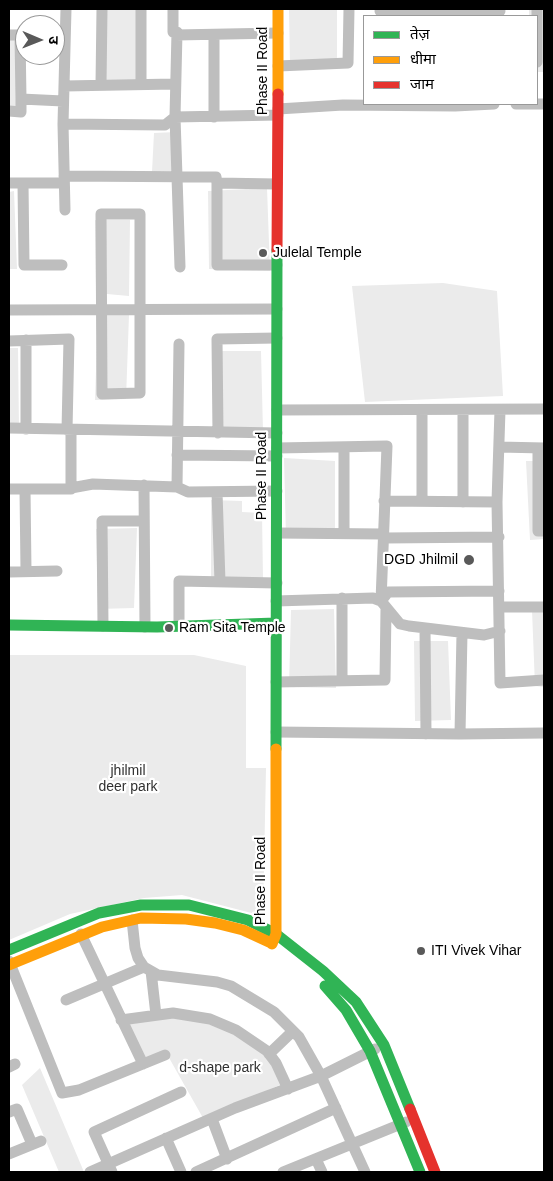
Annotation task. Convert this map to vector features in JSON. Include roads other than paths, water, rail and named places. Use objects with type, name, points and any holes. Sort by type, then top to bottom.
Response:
[{"type":"street","points":[[65,210],[63,101],[66,9]]},
{"type":"street","points":[[101,84],[102,9]]},
{"type":"street","points":[[141,9],[142,84]]},
{"type":"street","points":[[173,9],[173,32],[176,32],[176,35],[278,33]]},
{"type":"street","name":"Phase II Road","points":[[274,939],[278,9]]},
{"type":"street","points":[[278,66],[348,63],[348,9]]},
{"type":"street","points":[[380,12],[500,12]]},
{"type":"street","points":[[9,35],[20,35],[22,99],[21,112],[9,111]]},
{"type":"street","points":[[176,35],[175,116],[180,267]]},
{"type":"street","points":[[214,35],[214,117]]},
{"type":"street","points":[[64,86],[175,84]]},
{"type":"street","points":[[22,99],[63,101]]},
{"type":"street","points":[[63,124],[165,124],[175,116],[214,117],[343,105],[462,105]]},
{"type":"street","points":[[9,183],[178,176],[216,177],[217,265],[277,265]]},
{"type":"street","points":[[217,182],[277,184]]},
{"type":"street","points":[[23,183],[24,265],[62,265]]},
{"type":"street","points":[[101,214],[140,214],[140,393],[102,394],[101,309],[101,214]]},
{"type":"street","points":[[9,310],[140,308],[277,309]]},
{"type":"street","points":[[218,433],[217,339],[277,338]]},
{"type":"street","points":[[9,341],[69,339],[71,488]]},
{"type":"street","points":[[26,340],[26,429]]},
{"type":"street","points":[[177,487],[179,344]]},
{"type":"street","points":[[277,410],[544,409]]},
{"type":"street","points":[[422,410],[422,502]]},
{"type":"street","points":[[463,410],[463,502]]},
{"type":"street","points":[[500,410],[498,502],[500,682],[544,680]]},
{"type":"street","points":[[9,428],[277,433]]},
{"type":"street","points":[[177,455],[277,452],[344,446],[387,446],[383,534],[385,680],[276,682]]},
{"type":"street","points":[[344,446],[344,533]]},
{"type":"street","points":[[499,447],[541,448],[538,531],[544,531]]},
{"type":"street","points":[[9,489],[71,488],[93,484],[177,487],[188,492],[277,491]]},
{"type":"street","points":[[144,485],[145,627]]},
{"type":"street","points":[[25,489],[26,571]]},
{"type":"street","points":[[217,492],[220,582]]},
{"type":"street","points":[[384,501],[498,502]]},
{"type":"street","points":[[103,626],[102,521],[144,521]]},
{"type":"street","points":[[277,534],[383,534],[385,538],[499,537]]},
{"type":"street","points":[[9,572],[57,571]]},
{"type":"street","points":[[179,626],[179,581],[277,583]]},
{"type":"street","points":[[384,605],[388,592],[499,591]]},
{"type":"street","points":[[276,601],[364,597],[384,605],[400,624],[484,635],[500,631]]},
{"type":"street","points":[[342,598],[342,680]]},
{"type":"street","points":[[499,607],[544,606]]},
{"type":"street","points":[[9,625],[145,627],[276,623]]},
{"type":"street","points":[[425,628],[426,734]]},
{"type":"street","points":[[460,734],[462,633]]},
{"type":"street","points":[[276,732],[544,733]]},
{"type":"street","points":[[9,950],[99,913],[141,905],[189,905],[248,920],[323,971],[356,1002],[384,1045],[436,1172]]},
{"type":"street","points":[[165,1055],[69,1093],[62,1093],[9,963],[81,934],[132,920],[186,919],[215,923],[274,939],[317,977],[346,1010],[370,1051],[420,1172]]},
{"type":"street","points":[[132,920],[138,958],[148,969],[167,977],[216,982],[231,986],[274,1012],[293,1030],[322,1076],[365,1172]]},
{"type":"street","points":[[81,934],[143,1064]]},
{"type":"street","points":[[66,1000],[104,982],[148,969]]},
{"type":"street","points":[[148,969],[156,1015]]},
{"type":"street","points":[[122,1020],[173,1013],[210,1019],[236,1030],[269,1054],[288,1089]]},
{"type":"street","points":[[269,1054],[293,1030]]},
{"type":"street","points":[[90,1172],[110,1168],[166,1138],[322,1076],[384,1045]]},
{"type":"street","points":[[110,1168],[94,1132],[181,1092]]},
{"type":"street","points":[[196,1172],[336,1108]]},
{"type":"street","points":[[9,1112],[17,1109],[37,1142],[9,1154]]},
{"type":"street","points":[[212,1119],[227,1159]]},
{"type":"street","points":[[283,1172],[414,1119]]},
{"type":"street","points":[[166,1138],[181,1172]]},
{"type":"street","points":[[316,1159],[322,1172]]},
{"type":"place","name":"Julelal Temple","points":[[263,253]]},
{"type":"place","name":"DGD Jhilmil","points":[[469,560]]},
{"type":"place","name":"Ram Sita Temple","points":[[169,628]]},
{"type":"place","name":"ITI Vivek Vihar","points":[[421,951]]},
{"type":"park label","name":"jhilmil deer park","points":[[128,780]]},
{"type":"park label","name":"d-shape park","points":[[220,1068]]}]
